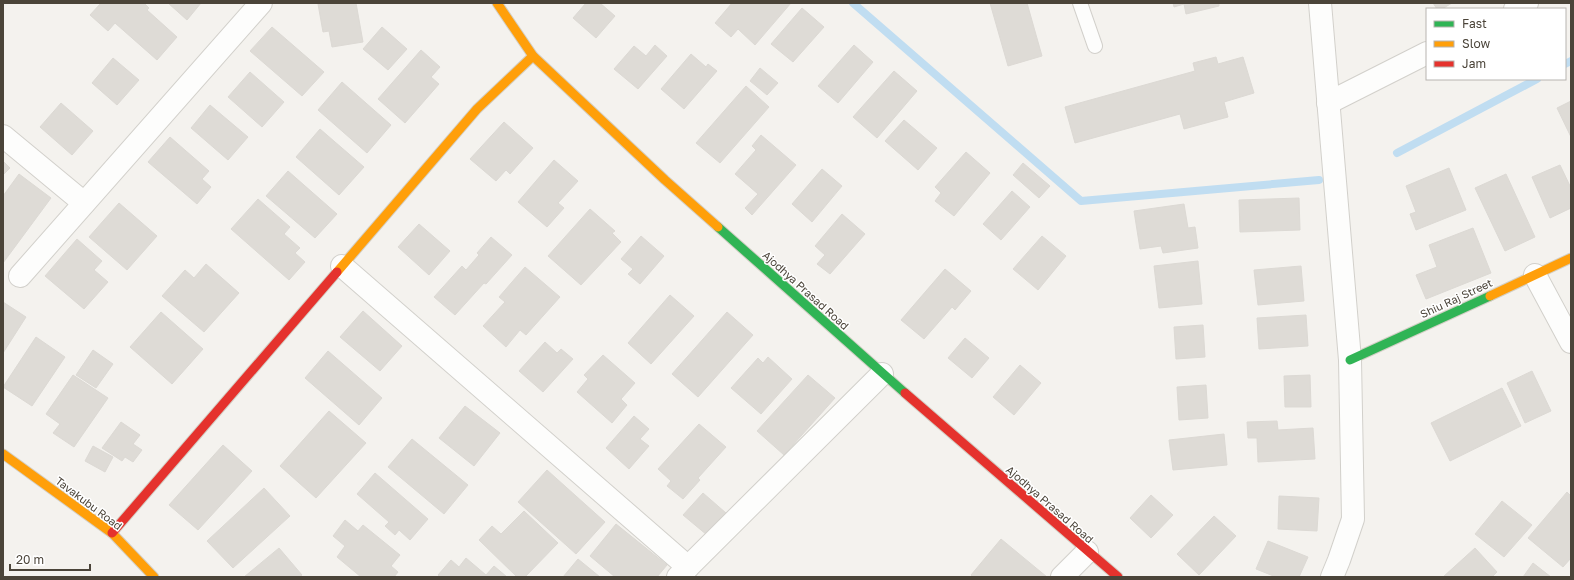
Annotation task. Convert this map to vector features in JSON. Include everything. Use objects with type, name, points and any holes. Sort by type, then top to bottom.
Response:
[{"type":"street","points":[[20,276],[260,3]]},
{"type":"street","name":"Ajodhya Prasad Road","points":[[497,3],[533,56],[665,180],[882,374],[1087,552],[1118,577]]},
{"type":"street","points":[[1320,3],[1350,360],[1353,519],[1340,560],[1332,577]]},
{"type":"street","points":[[1517,8],[1528,3]]},
{"type":"street","points":[[1328,103],[1426,54]]},
{"type":"street","points":[[112,533],[477,109],[533,56]]},
{"type":"street","points":[[3,136],[84,203]]},
{"type":"street","name":"Shiu Raj Street","points":[[1350,360],[1571,258]]},
{"type":"street","points":[[342,266],[683,572],[882,374]]},
{"type":"street","points":[[1535,275],[1571,342]]},
{"type":"street","name":"Tavakubu Road","points":[[3,454],[112,533],[154,577]]},
{"type":"street","points":[[1062,577],[1087,552]]},
{"type":"lane","points":[[1080,3],[1095,46]]},
{"type":"building","points":[[101,3],[144,3],[149,8],[147,10],[177,37],[157,60],[115,23],[108,31],[90,15]]},
{"type":"building","points":[[168,3],[201,3],[187,20]]},
{"type":"building","points":[[356,3],[363,42],[332,47],[329,31],[323,32],[318,4]]},
{"type":"building","points":[[586,3],[600,3],[615,16],[596,38],[573,18]]},
{"type":"building","points":[[732,3],[791,3],[755,45],[738,29],[731,37],[715,23]]},
{"type":"building","points":[[990,3],[1027,3],[1042,56],[1008,66]]},
{"type":"building","points":[[1173,3],[1219,3],[1219,6],[1186,14],[1184,4],[1174,7]]},
{"type":"building","points":[[1433,3],[1452,3],[1444,8],[1436,8]]},
{"type":"building","points":[[802,8],[824,27],[793,62],[771,44]]},
{"type":"building","points":[[272,27],[324,72],[302,96],[250,51]]},
{"type":"building","points":[[382,27],[407,49],[388,70],[363,49]]},
{"type":"building","points":[[655,45],[667,56],[638,89],[614,69],[634,46],[646,56]]},
{"type":"building","points":[[854,45],[873,62],[838,103],[818,86]]},
{"type":"building","points":[[421,50],[440,67],[431,77],[439,84],[405,123],[378,99]]},
{"type":"building","points":[[691,54],[706,67],[708,64],[717,71],[684,109],[661,89]]},
{"type":"building","points":[[1216,57],[1218,64],[1243,57],[1254,93],[1224,102],[1228,117],[1184,129],[1180,114],[1075,143],[1065,107],[1195,71],[1193,63]]},
{"type":"building","points":[[113,58],[139,80],[117,105],[92,83]]},
{"type":"building","points":[[760,68],[778,83],[767,95],[750,81]]},
{"type":"building","points":[[894,71],[917,91],[877,138],[853,117]]},
{"type":"building","points":[[250,72],[284,102],[262,127],[228,97]]},
{"type":"building","points":[[342,82],[391,125],[367,153],[318,110]]},
{"type":"building","points":[[746,86],[769,107],[720,163],[696,143]]},
{"type":"building","points":[[1571,101],[1571,137],[1557,108]]},
{"type":"building","points":[[61,103],[93,131],[72,155],[40,127]]},
{"type":"building","points":[[210,105],[248,137],[228,160],[191,128]]},
{"type":"building","points":[[904,120],[937,148],[918,170],[885,141]]},
{"type":"building","points":[[504,122],[533,148],[510,174],[506,170],[496,181],[470,159]]},
{"type":"building","points":[[320,129],[364,167],[339,195],[296,157]]},
{"type":"building","points":[[761,135],[796,165],[752,215],[745,208],[758,194],[735,174],[756,150],[752,146]]},
{"type":"building","points":[[170,137],[209,171],[202,179],[211,187],[197,204],[148,162]]},
{"type":"building","points":[[966,152],[990,173],[954,216],[935,201],[941,193],[935,187]]},
{"type":"building","points":[[554,160],[578,181],[558,203],[564,208],[547,227],[518,202]]},
{"type":"building","points":[[3,161],[10,168],[3,175]]},
{"type":"building","points":[[1023,163],[1050,186],[1039,198],[1013,175]]},
{"type":"building","points":[[1560,165],[1571,188],[1571,208],[1550,218],[1532,177]]},
{"type":"building","points":[[1449,168],[1466,210],[1416,230],[1410,214],[1416,212],[1406,186]]},
{"type":"building","points":[[822,169],[842,186],[812,222],[792,204]]},
{"type":"building","points":[[288,171],[337,214],[315,238],[266,196]]},
{"type":"building","points":[[19,174],[51,198],[3,263],[3,196]]},
{"type":"building","points":[[1506,174],[1535,237],[1505,251],[1475,188]]},
{"type":"building","points":[[1012,191],[1030,207],[1001,240],[983,224]]},
{"type":"building","points":[[1299,198],[1300,230],[1240,232],[1239,200]]},
{"type":"building","points":[[258,199],[290,227],[284,234],[300,248],[295,253],[305,262],[289,280],[231,229]]},
{"type":"building","points":[[119,203],[157,236],[127,270],[89,237]]},
{"type":"building","points":[[1184,204],[1188,228],[1195,227],[1198,248],[1163,253],[1161,246],[1140,249],[1134,211]]},
{"type":"building","points":[[590,209],[615,231],[612,233],[621,242],[581,285],[548,256]]},
{"type":"building","points":[[842,214],[865,234],[830,274],[817,264],[825,255],[815,246]]},
{"type":"building","points":[[419,224],[450,251],[429,275],[398,247]]},
{"type":"building","points":[[1473,228],[1491,273],[1426,299],[1416,275],[1437,267],[1429,245]]},
{"type":"building","points":[[641,236],[664,256],[640,284],[628,274],[633,269],[621,259]]},
{"type":"building","points":[[1042,236],[1066,256],[1038,290],[1013,269]]},
{"type":"building","points":[[491,237],[512,255],[455,315],[434,297],[462,266],[466,270],[479,255],[477,253]]},
{"type":"building","points":[[77,239],[102,261],[94,270],[108,282],[84,309],[45,276]]},
{"type":"building","points":[[1198,261],[1202,304],[1159,308],[1154,266]]},
{"type":"building","points":[[206,264],[239,293],[204,332],[162,296],[185,270],[194,278]]},
{"type":"building","points":[[1301,266],[1304,301],[1258,305],[1254,270]]},
{"type":"building","points":[[525,267],[560,297],[526,335],[520,330],[506,347],[483,326],[505,302],[499,297]]},
{"type":"building","points":[[945,269],[971,291],[955,310],[952,307],[924,339],[901,320]]},
{"type":"building","points":[[670,295],[694,316],[651,364],[628,343]]},
{"type":"building","points":[[3,302],[26,317],[3,353]]},
{"type":"building","points":[[363,311],[402,346],[380,371],[340,337]]},
{"type":"building","points":[[161,312],[203,349],[172,384],[130,347]]},
{"type":"building","points":[[727,312],[753,335],[698,397],[672,374]]},
{"type":"building","points":[[1306,315],[1308,346],[1259,349],[1257,318]]},
{"type":"building","points":[[1203,325],[1205,357],[1176,359],[1174,327]]},
{"type":"building","points":[[36,337],[65,357],[32,406],[3,387]]},
{"type":"building","points":[[965,338],[989,358],[972,378],[948,358]]},
{"type":"building","points":[[545,342],[557,353],[561,349],[573,359],[543,392],[519,371]]},
{"type":"building","points":[[93,350],[113,364],[96,388],[76,375]]},
{"type":"building","points":[[328,351],[382,398],[359,425],[305,378]]},
{"type":"building","points":[[603,355],[635,383],[621,399],[627,405],[612,423],[577,392],[588,379],[584,375]]},
{"type":"building","points":[[768,357],[792,379],[761,414],[731,388],[758,358],[763,363]]},
{"type":"building","points":[[1020,365],[1041,383],[1014,415],[993,397]]},
{"type":"building","points":[[1532,371],[1551,411],[1525,423],[1507,383]]},
{"type":"building","points":[[73,375],[108,398],[74,447],[53,433],[60,424],[46,414]]},
{"type":"building","points":[[808,375],[835,398],[784,455],[757,431]]},
{"type":"building","points":[[1310,375],[1311,407],[1285,407],[1284,376]]},
{"type":"building","points":[[1206,385],[1208,418],[1179,420],[1177,387]]},
{"type":"building","points":[[1502,388],[1521,426],[1450,461],[1431,423]]},
{"type":"building","points":[[465,406],[500,433],[474,466],[439,438]]},
{"type":"building","points":[[329,411],[366,443],[316,498],[280,466]]},
{"type":"building","points":[[634,416],[649,429],[640,439],[649,446],[629,469],[606,448]]},
{"type":"building","points":[[1277,421],[1278,430],[1313,428],[1315,459],[1258,462],[1257,438],[1248,438],[1247,422]]},
{"type":"building","points":[[121,422],[140,435],[133,444],[142,450],[133,462],[125,457],[122,461],[102,448]]},
{"type":"building","points":[[699,424],[726,447],[698,478],[700,480],[683,499],[667,486],[671,481],[658,469]]},
{"type":"building","points":[[1224,434],[1227,465],[1173,470],[1169,440]]},
{"type":"building","points":[[412,439],[468,485],[444,514],[388,467]]},
{"type":"building","points":[[223,445],[252,471],[198,530],[169,505]]},
{"type":"building","points":[[93,446],[113,457],[105,472],[85,461]]},
{"type":"building","points":[[547,470],[605,522],[576,554],[518,502]]},
{"type":"building","points":[[375,473],[428,519],[410,540],[399,530],[395,535],[385,526],[389,522],[357,494]]},
{"type":"building","points":[[264,488],[290,516],[233,568],[207,541]]},
{"type":"building","points":[[1567,492],[1571,496],[1571,558],[1563,567],[1528,538]]},
{"type":"building","points":[[703,493],[726,513],[707,535],[683,515]]},
{"type":"building","points":[[1151,495],[1173,515],[1151,538],[1130,518]]},
{"type":"building","points":[[1279,496],[1319,498],[1317,531],[1278,529]]},
{"type":"building","points":[[1502,501],[1532,525],[1504,557],[1475,534]]},
{"type":"building","points":[[524,511],[558,543],[525,577],[517,577],[479,540],[492,526],[501,534]]},
{"type":"building","points":[[1214,516],[1236,536],[1199,575],[1177,554]]},
{"type":"building","points":[[345,520],[358,531],[363,525],[400,555],[391,566],[398,572],[394,577],[361,577],[337,557],[345,546],[333,536]]},
{"type":"building","points":[[616,524],[667,565],[657,577],[615,577],[590,556]]},
{"type":"building","points":[[1001,539],[1047,577],[973,577],[971,575]]},
{"type":"building","points":[[1268,541],[1308,557],[1299,577],[1276,577],[1256,569]]},
{"type":"building","points":[[279,548],[302,575],[299,577],[244,577]]},
{"type":"building","points":[[1475,548],[1497,572],[1492,577],[1443,577]]},
{"type":"building","points":[[466,558],[486,575],[494,566],[507,577],[440,577],[438,575],[451,560],[459,567]]},
{"type":"building","points":[[578,559],[600,577],[563,577]]},
{"type":"building","points":[[1533,563],[1551,577],[1523,577]]},
{"type":"waterway","points":[[853,3],[1081,201],[1319,180]]},
{"type":"waterway","points":[[1566,64],[1571,61]]},
{"type":"waterway","points":[[1397,153],[1535,80]]},
{"type":"traffic: fast","points":[[718,227],[905,393]]},
{"type":"traffic: fast","points":[[1350,360],[1490,296]]},
{"type":"traffic: slow","points":[[497,3],[533,56],[665,180],[718,227]]},
{"type":"traffic: slow","points":[[337,272],[477,109],[533,56]]},
{"type":"traffic: slow","points":[[1490,296],[1571,258]]},
{"type":"traffic: slow","points":[[3,454],[112,533],[154,577]]},
{"type":"traffic: jam","points":[[112,533],[337,272]]},
{"type":"traffic: jam","points":[[905,393],[1118,577]]}]
